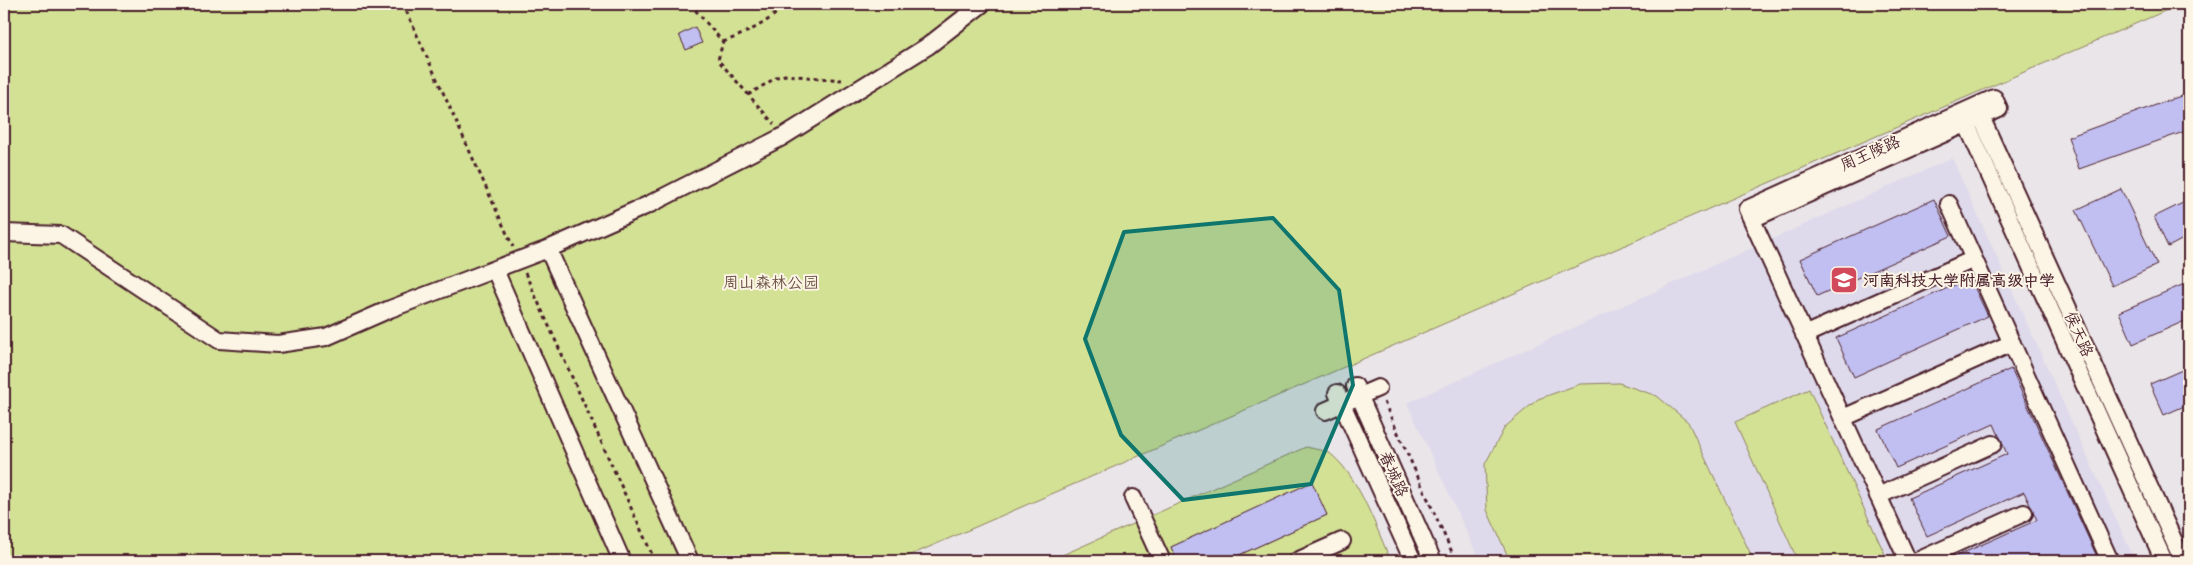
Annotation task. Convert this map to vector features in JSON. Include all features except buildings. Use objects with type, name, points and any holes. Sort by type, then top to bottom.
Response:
[{"type":"street","points":[[4,233],[61,235],[219,340],[278,344],[326,337],[390,310],[548,249],[650,204],[784,136],[928,46],[982,4]]},
{"type":"street","name":"周王陵路","points":[[1804,335],[1749,214],[1997,104]]},
{"type":"street","name":"侯天路","points":[[1979,111],[2183,561]]},
{"type":"street","name":"侯天路","points":[[1963,118],[2164,561]]},
{"type":"street","points":[[1949,204],[2110,561]]},
{"type":"street","points":[[548,249],[690,561]]},
{"type":"street","points":[[1908,561],[1804,335],[1974,259]]},
{"type":"street","points":[[495,270],[622,561]]},
{"type":"street","points":[[1842,418],[2012,343]]},
{"type":"street","points":[[1323,406],[1376,383]]},
{"type":"street","name":"春城路","points":[[1357,391],[1433,561]]},
{"type":"street","name":"春城路","points":[[1339,398],[1413,561]]},
{"type":"street","points":[[1878,496],[1993,444]]},
{"type":"street","points":[[1133,498],[1162,561]]},
{"type":"street","points":[[1917,561],[2024,513]]},
{"type":"street","points":[[1297,561],[1342,540]]},
{"type":"path","points":[[403,4],[655,561]]},
{"type":"path","points":[[690,4],[723,42]]},
{"type":"path","points":[[723,42],[750,31],[778,12],[786,4]]},
{"type":"path","points":[[723,42],[718,60],[784,136]]},
{"type":"path","points":[[748,95],[777,77],[785,75],[871,82]]},
{"type":"path","points":[[1376,383],[1456,561]]},
{"type":"highlighted area","points":[[1273,218],[1339,290],[1353,385],[1311,484],[1183,500],[1121,435],[1085,339],[1124,232]]},
{"type":"shaded area","name":"河南科技大学附属高级中学","points":[[1952,158],[2135,561],[1480,561],[1407,403]]},
{"type":"green space","name":"周山森林公园","points":[[4,4],[2181,4],[897,561],[4,561]]},
{"type":"green space","points":[[1619,383],[1657,396],[1688,422],[1754,561],[1510,561],[1487,510],[1485,464],[1505,427],[1538,399],[1580,384]]},
{"type":"green space","points":[[1809,389],[1888,561],[1798,561],[1735,422]]},
{"type":"green space","points":[[1306,447],[1332,455],[1351,477],[1359,490],[1391,561],[1347,561],[1344,555],[1330,561],[1226,561],[1327,515],[1311,483],[1171,547],[1177,561],[1150,561],[1149,558],[1143,561],[1049,561]]},
{"type":"place","name":"河南科技大学附属高级中学","points":[[1844,280]]}]
